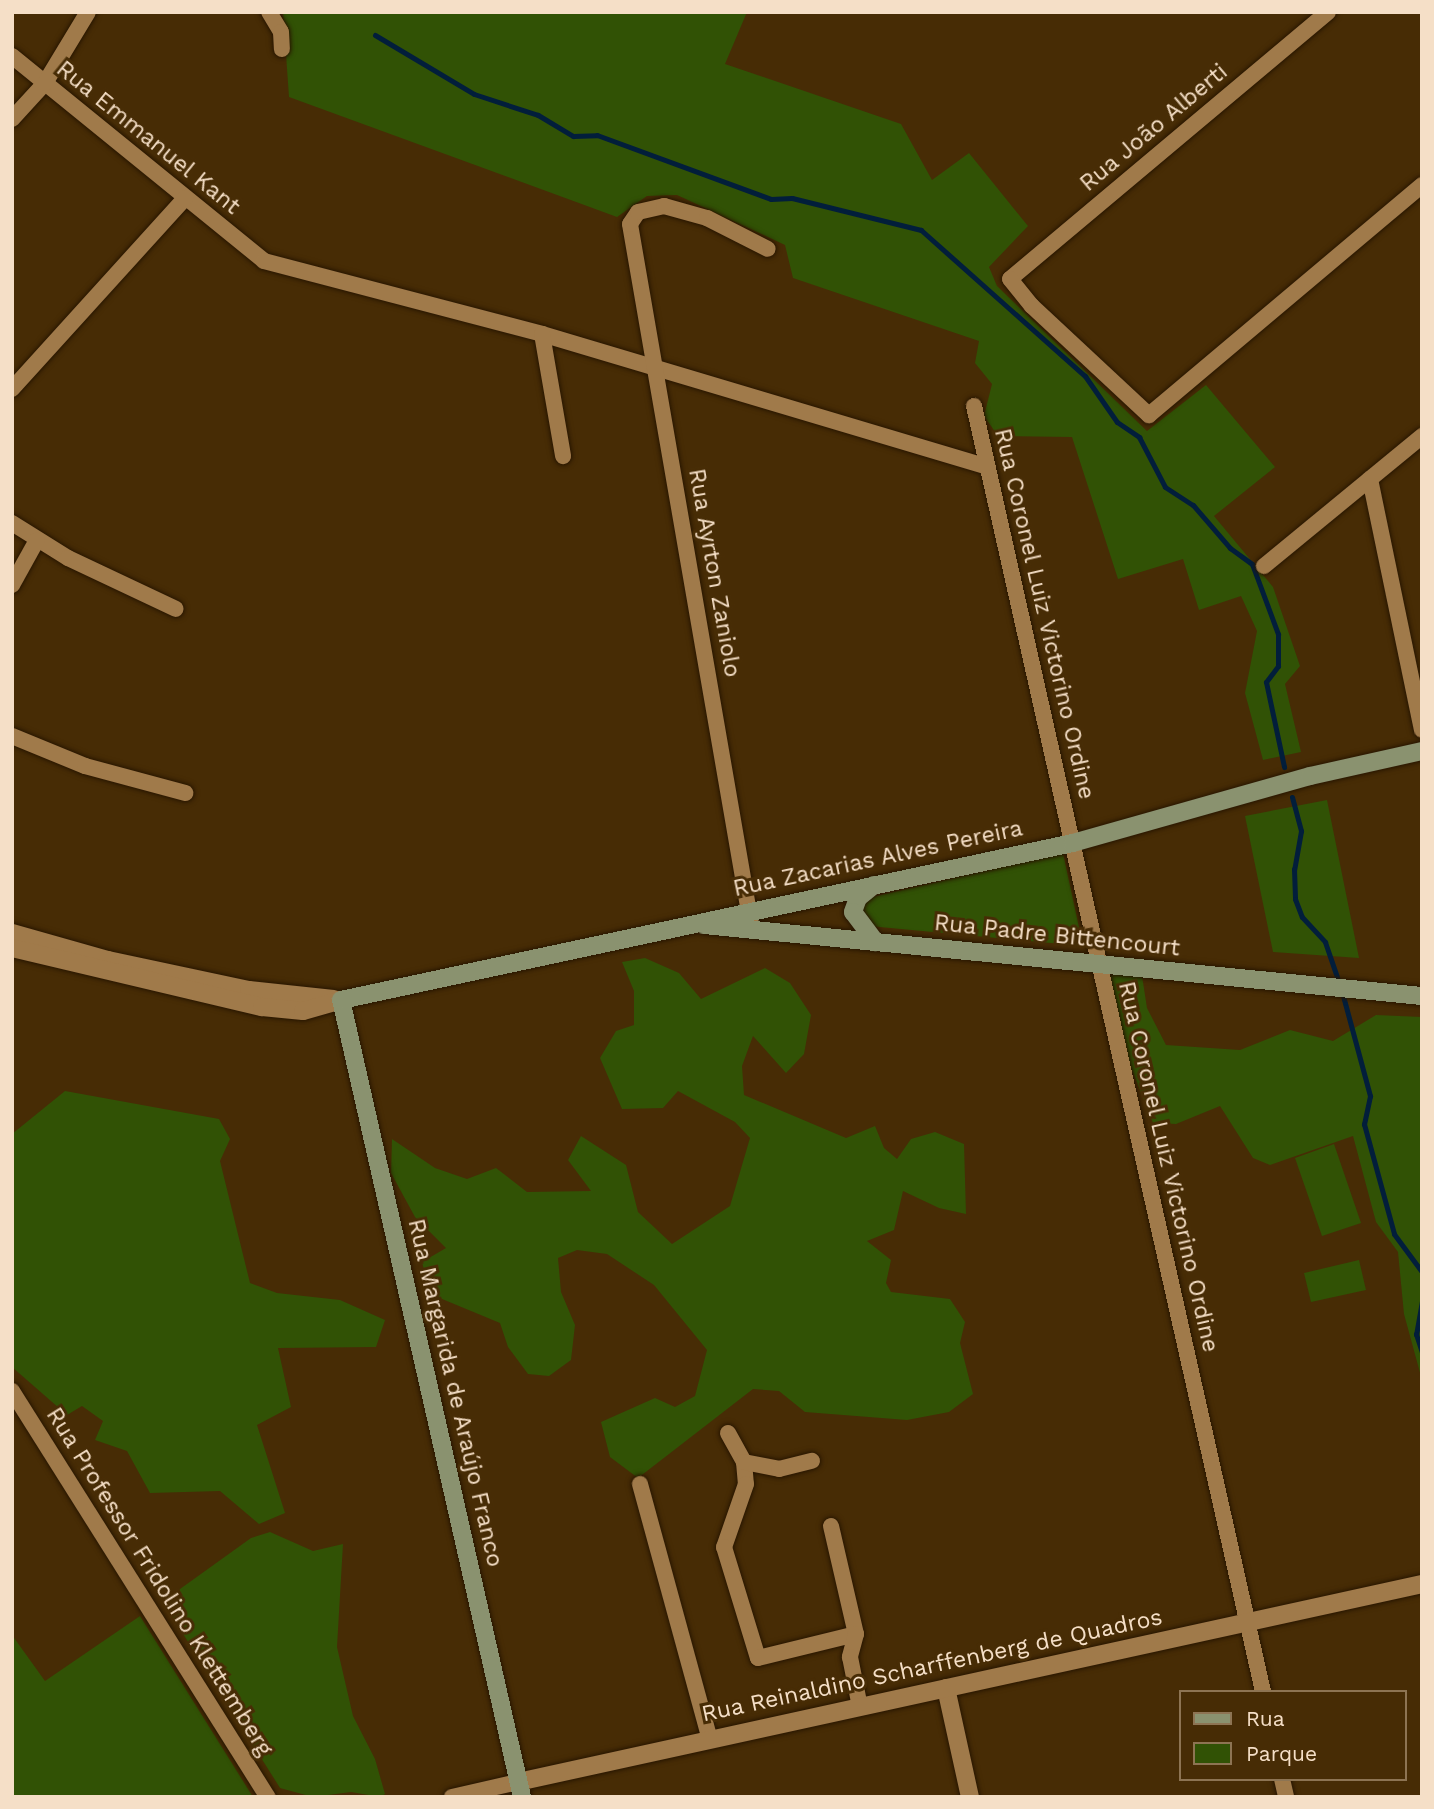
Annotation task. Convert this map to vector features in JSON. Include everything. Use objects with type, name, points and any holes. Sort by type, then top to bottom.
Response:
[{"type":"main road","name":"Rua Zacarias Alves Pereira","points":[[341,1000],[1073,843],[1310,776],[1422,751]]},
{"type":"main road","points":[[876,942],[853,912],[858,898],[877,883]]},
{"type":"main road","points":[[830,893],[845,915],[832,938]]},
{"type":"main road","name":"Rua Padre Bittencourt","points":[[687,924],[1422,996]]},
{"type":"main road","name":"Rua Margarida de Araújo Franco","points":[[341,1000],[520,1789]]},
{"type":"street","points":[[12,119],[45,83],[88,12]]},
{"type":"street","points":[[269,12],[281,32],[282,49]]},
{"type":"street","name":"Rua João Alberti","points":[[1328,12],[1010,279],[1032,306],[1149,415],[1422,186]]},
{"type":"street","name":"Rua Emmanuel Kant","points":[[12,56],[255,256],[542,334]]},
{"type":"street","points":[[12,389],[185,198]]},
{"type":"street","name":"Rua Ayrton Zaniolo","points":[[752,930],[630,224],[638,212],[664,206],[707,218],[768,249]]},
{"type":"street","points":[[564,456],[542,334],[988,467]]},
{"type":"street","name":"Rua Coronel Luiz Victorino Ordine","points":[[974,406],[1263,1690]]},
{"type":"street","points":[[1264,566],[1422,436]]},
{"type":"street","points":[[1370,479],[1422,730]]},
{"type":"street","points":[[12,523],[37,540],[176,609]]},
{"type":"street","points":[[12,585],[37,540]]},
{"type":"street","points":[[12,736],[85,766],[185,793]]},
{"type":"street","name":"Rua Zacarias Alves Pereira","points":[[12,933],[108,960],[249,990],[341,1000]]},
{"type":"street","name":"Rua Zacarias Alves Pereira","points":[[12,948],[262,1007],[303,1011],[341,1000]]},
{"type":"street","name":"Rua Professor Fridolino Klettemberg","points":[[12,1391],[268,1797]]},
{"type":"street","points":[[727,1433],[744,1462],[743,1503],[724,1547],[758,1658],[856,1634]]},
{"type":"street","points":[[744,1462],[779,1469],[812,1461]]},
{"type":"street","points":[[640,1484],[710,1740]]},
{"type":"street","points":[[831,1526],[856,1634],[850,1657],[860,1707]]},
{"type":"street","name":"Rua Reinaldino Scharffenberg de Quadros","points":[[452,1797],[520,1789],[710,1740],[1422,1584]]},
{"type":"street","points":[[946,1688],[970,1797]]},
{"type":"green space","points":[[283,12],[747,12],[725,64],[901,124],[932,180],[969,153],[1028,226],[989,267],[997,286],[1147,431],[1206,385],[1275,467],[1214,516],[1273,587],[1300,666],[1285,684],[1301,752],[1263,760],[1245,693],[1257,631],[1241,596],[1199,610],[1183,559],[1118,579],[1072,437],[998,436],[984,416],[992,384],[975,363],[979,341],[793,278],[785,245],[677,195],[647,196],[617,217],[289,97]]},
{"type":"green space","points":[[1327,800],[1359,958],[1273,952],[1245,816]]},
{"type":"green space","points":[[1063,853],[1083,946],[869,926],[861,913],[868,898]]},
{"type":"green space","points":[[645,958],[679,973],[701,999],[765,968],[790,983],[811,1015],[804,1054],[786,1073],[753,1036],[742,1066],[744,1095],[846,1138],[875,1126],[884,1148],[897,1159],[911,1139],[935,1132],[964,1144],[966,1214],[939,1208],[903,1191],[894,1230],[867,1241],[891,1260],[886,1283],[891,1292],[950,1299],[965,1322],[960,1343],[973,1394],[949,1412],[907,1420],[805,1412],[779,1391],[753,1389],[638,1478],[610,1457],[601,1422],[655,1398],[675,1407],[695,1396],[707,1350],[654,1285],[607,1254],[577,1250],[558,1258],[561,1292],[575,1325],[571,1360],[549,1376],[528,1374],[508,1347],[500,1323],[430,1294],[422,1262],[446,1248],[415,1217],[391,1173],[392,1139],[435,1168],[467,1179],[496,1168],[527,1192],[591,1191],[568,1160],[581,1136],[626,1165],[638,1212],[672,1244],[730,1206],[750,1138],[735,1122],[678,1091],[663,1108],[622,1109],[600,1058],[616,1031],[634,1025],[634,991],[622,962]]},
{"type":"green space","points":[[1141,969],[1147,1008],[1166,1045],[1240,1050],[1290,1030],[1333,1041],[1376,1015],[1422,1017],[1422,1380],[1404,1314],[1398,1252],[1376,1222],[1353,1136],[1270,1165],[1253,1158],[1220,1106],[1176,1124],[1153,1123],[1125,1052],[1108,975]]},
{"type":"green space","points":[[65,1091],[219,1119],[230,1139],[220,1161],[250,1283],[277,1293],[340,1300],[385,1320],[376,1347],[278,1348],[291,1407],[257,1425],[285,1513],[259,1524],[220,1491],[150,1493],[127,1451],[95,1440],[103,1421],[82,1406],[67,1415],[12,1367],[12,1134]]},
{"type":"green space","points":[[1334,1144],[1361,1223],[1322,1236],[1295,1158]]},
{"type":"green space","points":[[1359,1260],[1366,1290],[1311,1302],[1304,1273]]},
{"type":"green space","points":[[270,1532],[313,1551],[343,1544],[337,1647],[353,1716],[375,1759],[385,1794],[380,1797],[351,1792],[313,1797],[280,1788],[168,1610],[180,1589],[251,1538]]},
{"type":"green space","points":[[140,1616],[253,1797],[12,1797],[12,1635],[45,1681]]},
{"type":"waterway","points":[[375,35],[474,94],[538,115],[573,136],[597,135],[771,199],[792,198],[921,230],[1085,376],[1117,422],[1139,437],[1165,487],[1193,505],[1230,548],[1252,564],[1278,634],[1278,666],[1266,682],[1284,767]]},
{"type":"waterway","points":[[1292,797],[1301,831],[1294,869],[1295,899],[1302,917],[1325,942],[1339,983]]},
{"type":"waterway","points":[[1342,992],[1370,1096],[1364,1124],[1394,1234],[1422,1272]]},
{"type":"waterway","points":[[1422,1301],[1416,1334],[1422,1352]]}]
